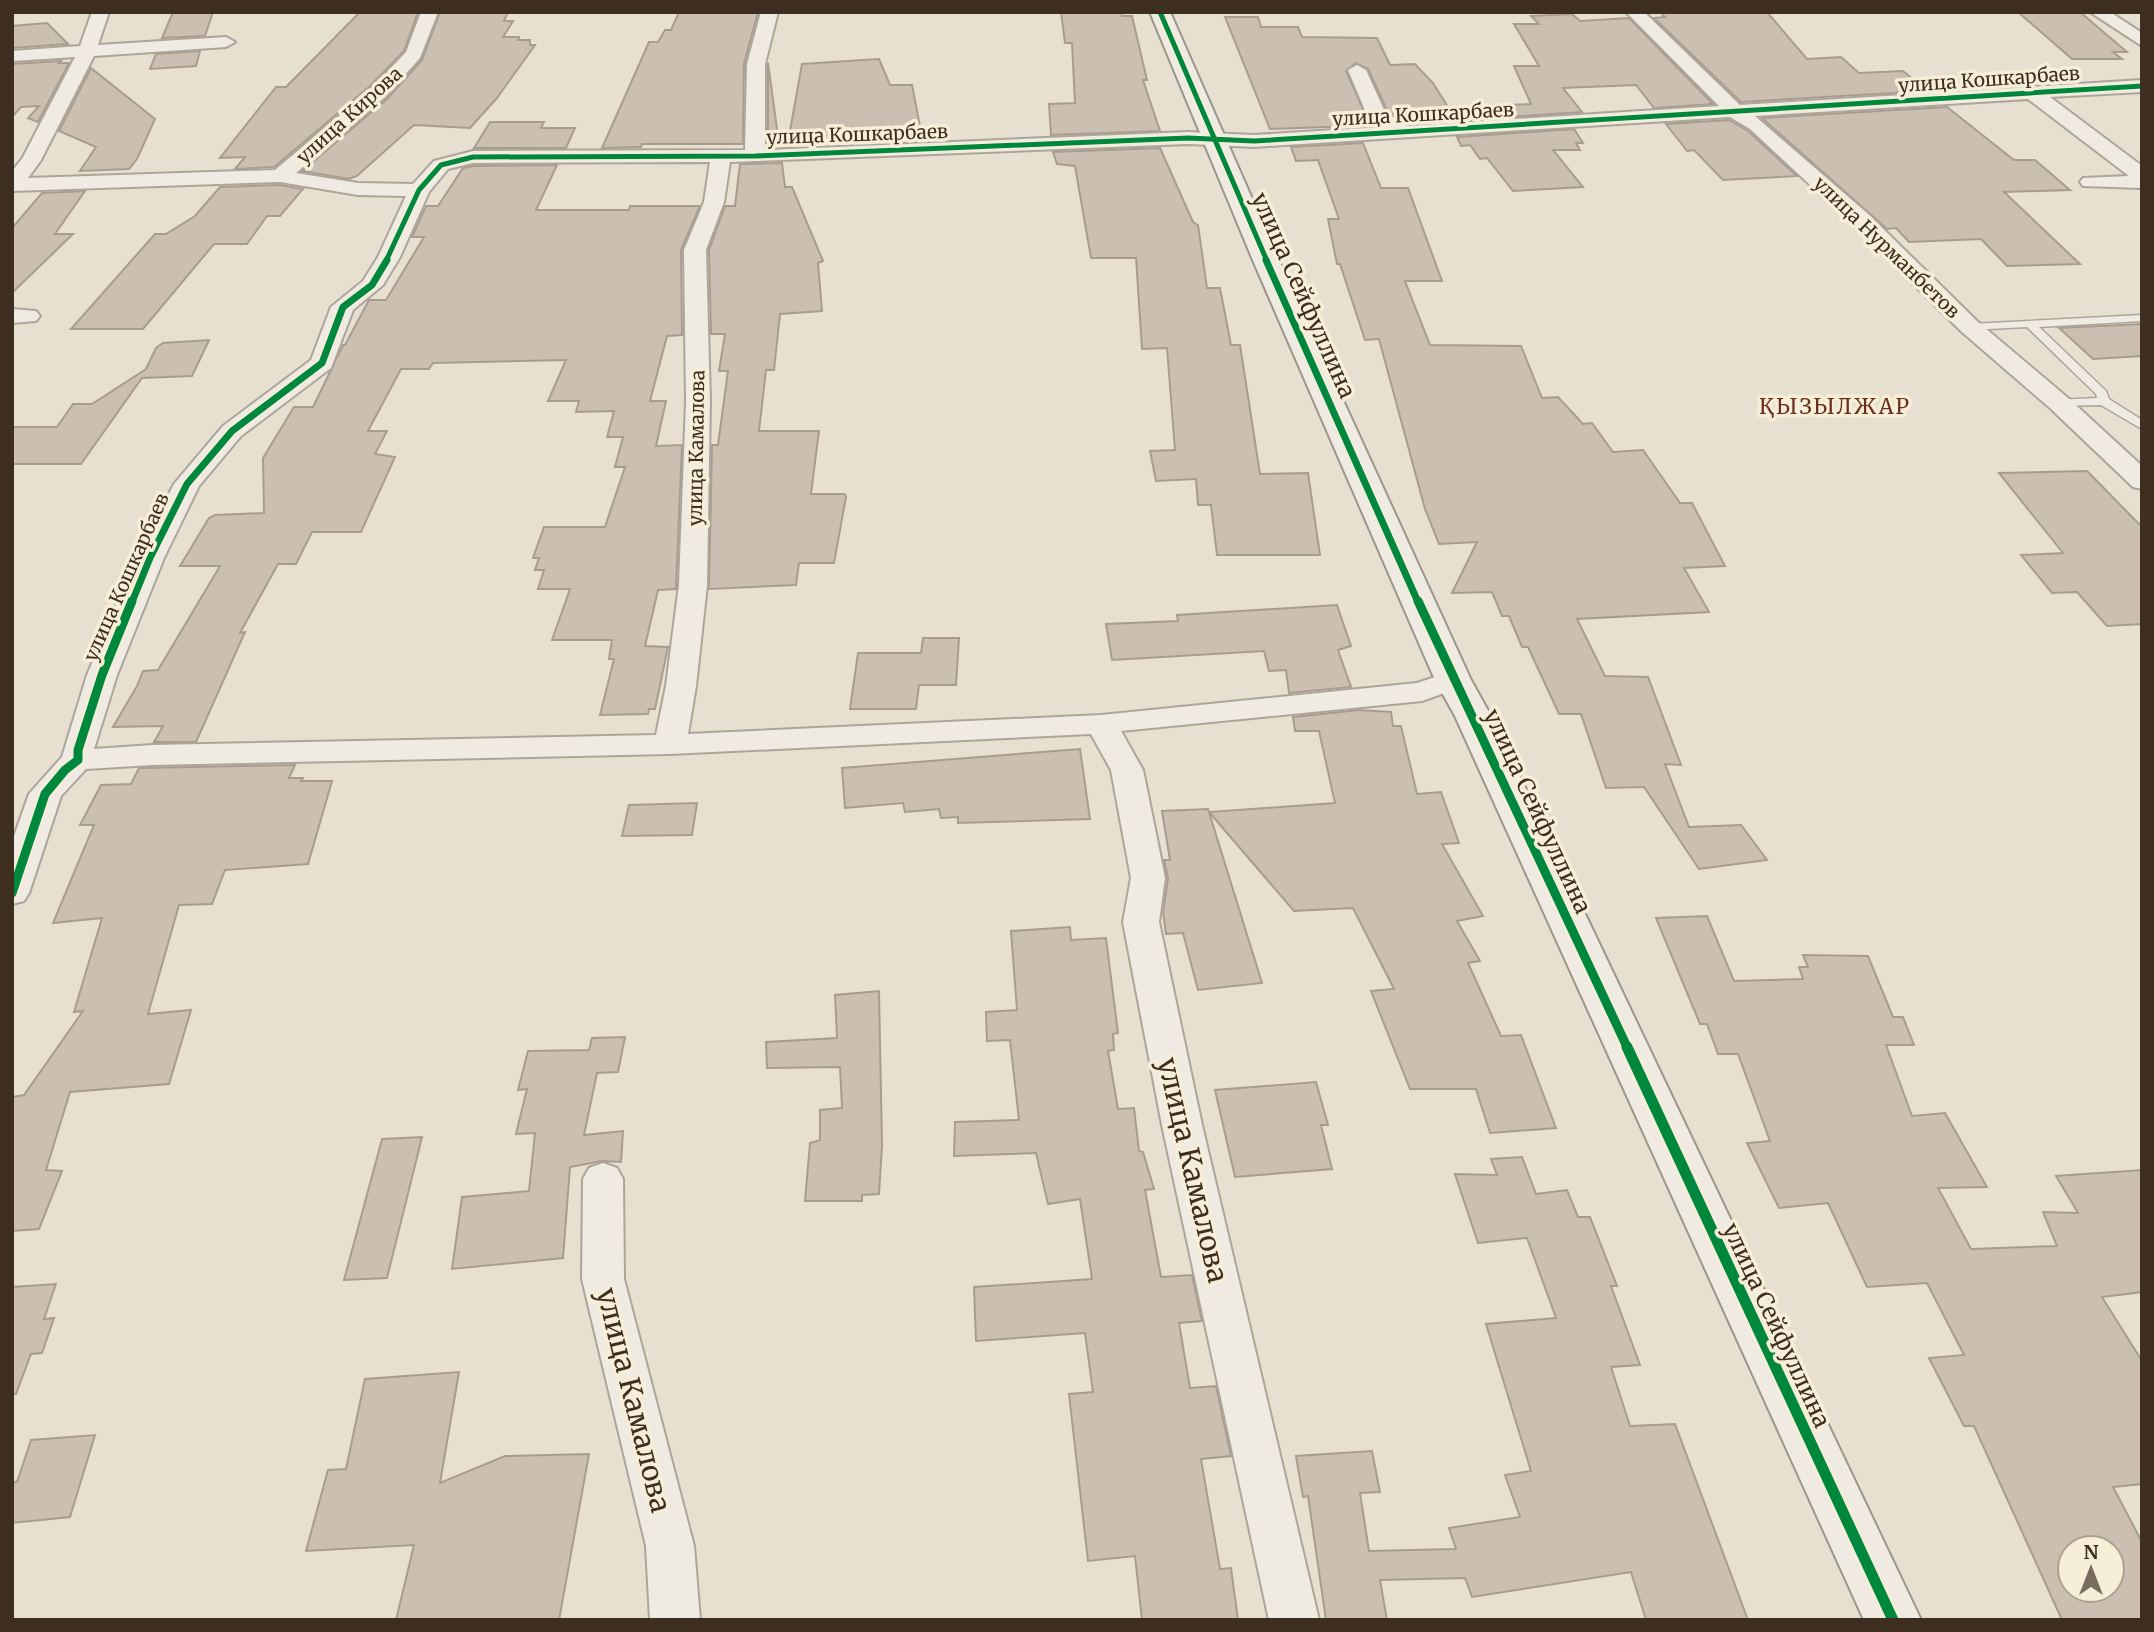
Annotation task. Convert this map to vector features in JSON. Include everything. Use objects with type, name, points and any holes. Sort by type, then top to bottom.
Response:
[{"type":"street","points":[[12,185],[32,160],[86,52],[101,12]]},
{"type":"street","name":"улица Кирова","points":[[280,176],[378,93],[415,54],[430,12]]},
{"type":"street","points":[[755,156],[754,89],[761,33],[770,12]]},
{"type":"street","name":"улица Сейфуллина","points":[[1160,12],[1265,258],[1453,680],[1473,716],[1893,1620]]},
{"type":"street","name":"улица Нурманбетов","points":[[1634,12],[1737,113],[1757,125],[1859,218],[1970,327],[2059,403],[2142,481]]},
{"type":"street","points":[[2098,12],[2142,41]]},
{"type":"street","points":[[12,56],[226,42]]},
{"type":"street","points":[[1357,70],[1377,115],[1403,132]]},
{"type":"street","name":"улица Кошкарбаев","points":[[78,760],[78,750],[102,675],[150,558],[187,484],[232,431],[321,363],[343,307],[372,285],[419,190],[441,165],[473,157],[755,156],[1188,138],[1217,141],[1737,113],[2142,86]]},
{"type":"street","points":[[2032,93],[2101,148],[2142,176]]},
{"type":"street","name":"улица Камалова","points":[[670,744],[681,686],[693,585],[698,401],[695,250],[714,202],[721,166],[719,155]]},
{"type":"street","points":[[12,185],[280,176],[358,189],[419,190]]},
{"type":"street","points":[[2090,182],[2142,181]]},
{"type":"street","points":[[12,893],[45,794],[65,770],[78,760],[152,755],[670,744],[1101,724],[1422,692],[1453,680]]},
{"type":"street","name":"улица Камалова","points":[[1101,724],[1127,770],[1148,878],[1141,922],[1143,936],[1182,1125],[1294,1620]]},
{"type":"street","name":"улица Камалова","points":[[603,1179],[603,1279],[670,1546],[675,1620]]},
{"type":"lane","points":[[1970,327],[2142,318]]},
{"type":"lane","points":[[2030,324],[2102,393],[2103,401]]},
{"type":"lane","points":[[2059,403],[2103,401],[2142,425]]},
{"type":"building","points":[[173,12],[213,12],[205,36],[162,38]]},
{"type":"building","points":[[360,12],[418,12],[404,51],[369,87],[274,167],[235,169],[245,157],[220,158],[276,87],[286,87]]},
{"type":"building","points":[[440,12],[508,12],[504,21],[513,21],[503,37],[519,37],[518,40],[530,40],[530,45],[535,45],[497,98],[470,128],[414,125],[357,176],[349,179],[302,171],[387,99],[422,60]]},
{"type":"building","points":[[679,12],[758,12],[744,64],[743,144],[642,144],[641,147],[602,148],[649,42],[658,42],[665,30],[671,30]]},
{"type":"building","points":[[1061,12],[1121,12],[1122,16],[1132,16],[1147,80],[1143,80],[1160,131],[1051,135],[1049,104],[1075,103],[1072,43],[1065,43]]},
{"type":"building","points":[[1660,12],[1767,12],[1807,59],[1841,57],[1859,73],[1903,71],[1927,91],[1741,102],[1654,18],[1665,17]]},
{"type":"building","points":[[2018,12],[2080,12],[2127,52],[2113,52],[2122,59],[2072,59]]},
{"type":"building","points":[[1572,14],[1580,21],[1629,18],[1713,104],[1654,108],[1636,85],[1563,88],[1582,112],[1450,121],[1448,115],[1398,117],[1387,110],[1368,69],[1356,63],[1346,71],[1367,118],[1350,119],[1354,126],[1270,129],[1225,17],[1258,17],[1261,27],[1298,27],[1302,37],[1377,38],[1390,65],[1415,64],[1433,83],[1448,107],[1531,104],[1514,66],[1539,66],[1514,24],[1539,24],[1531,16]]},
{"type":"building","points":[[47,23],[68,44],[12,48],[12,26]]},
{"type":"building","points":[[200,51],[196,66],[150,69],[156,54]]},
{"type":"building","points":[[879,59],[890,85],[912,85],[922,136],[788,142],[802,64]]},
{"type":"building","points":[[61,61],[59,63],[69,63],[38,122],[28,118],[39,106],[21,107],[12,117],[12,64]]},
{"type":"building","points":[[768,63],[779,143],[768,143]]},
{"type":"building","points":[[91,68],[155,119],[137,159],[129,169],[80,171],[96,147],[59,131]]},
{"type":"building","points":[[1947,107],[2014,160],[2035,160],[2070,190],[2004,192],[2080,264],[2007,266],[1981,239],[1909,242],[1896,228],[1887,229],[1762,118]]},
{"type":"building","points":[[1729,120],[1748,131],[1797,176],[1723,180],[1694,150],[1687,151],[1666,124]]},
{"type":"building","points":[[490,122],[544,122],[541,128],[575,128],[566,148],[474,148]]},
{"type":"building","points":[[1574,129],[1583,143],[1576,143],[1580,150],[1553,150],[1583,187],[1513,191],[1487,158],[1480,159],[1470,145],[1461,146],[1457,137]]},
{"type":"building","points":[[1363,143],[1381,188],[1408,188],[1442,281],[1405,281],[1430,345],[1521,346],[1542,398],[1558,397],[1583,424],[1592,423],[1613,452],[1643,450],[1680,503],[1692,503],[1725,566],[1684,568],[1709,612],[1577,619],[1605,676],[1648,677],[1681,765],[1665,764],[1689,827],[1741,825],[1767,860],[1699,869],[1644,787],[1606,788],[1581,714],[1559,714],[1528,647],[1522,647],[1509,616],[1502,616],[1492,592],[1452,593],[1477,542],[1439,544],[1425,509],[1379,339],[1365,340],[1340,264],[1337,264],[1328,219],[1339,219],[1318,160],[1296,161],[1291,147]]},
{"type":"building","points":[[1160,148],[1193,222],[1198,225],[1207,288],[1220,288],[1231,345],[1240,345],[1260,474],[1308,473],[1320,555],[1217,555],[1211,505],[1198,505],[1196,479],[1156,481],[1150,451],[1175,450],[1167,348],[1142,349],[1136,258],[1091,258],[1075,166],[1057,164],[1053,152]]},
{"type":"building","points":[[782,163],[785,187],[792,187],[823,261],[818,263],[822,311],[780,314],[774,370],[766,370],[759,431],[819,431],[811,494],[845,494],[846,497],[834,563],[799,563],[796,585],[709,589],[712,445],[718,445],[728,371],[719,371],[725,334],[711,334],[709,250],[725,206],[735,206],[740,164]]},
{"type":"building","points":[[557,165],[536,210],[629,210],[630,206],[700,206],[681,250],[682,335],[667,336],[650,401],[666,401],[656,446],[682,445],[676,589],[658,590],[645,646],[668,647],[655,709],[649,709],[648,714],[600,715],[614,659],[609,659],[612,640],[552,640],[570,589],[538,589],[544,570],[535,570],[539,558],[533,558],[544,527],[605,527],[625,467],[615,467],[623,437],[607,437],[614,411],[576,412],[579,401],[548,401],[566,360],[433,363],[429,369],[401,369],[368,431],[387,431],[375,454],[395,457],[361,532],[312,532],[296,564],[278,564],[240,633],[245,632],[196,742],[154,742],[163,726],[113,727],[143,671],[158,670],[220,566],[180,566],[209,518],[215,515],[264,513],[263,458],[294,407],[313,407],[343,345],[369,300],[386,300],[424,237],[412,237],[426,206],[438,206],[463,168]]},
{"type":"building","points":[[280,185],[303,189],[280,216],[267,216],[247,244],[214,244],[143,329],[71,329],[155,234],[166,234],[195,216],[220,187]]},
{"type":"building","points":[[85,191],[55,234],[73,234],[12,293],[12,228],[42,193]]},
{"type":"building","points":[[2142,324],[2142,356],[2093,359],[2059,328]]},
{"type":"building","points":[[209,340],[192,376],[142,378],[81,464],[12,464],[12,427],[57,427],[73,404],[92,404],[146,369],[156,348],[163,343]]},
{"type":"building","points":[[2087,471],[2142,527],[2142,624],[2107,626],[2077,592],[2052,593],[2021,555],[2063,553],[1999,473]]},
{"type":"building","points":[[1337,605],[1351,646],[1338,650],[1351,687],[1289,693],[1286,670],[1269,671],[1264,651],[1112,660],[1106,624],[1178,621],[1177,615]]},
{"type":"building","points":[[923,638],[959,638],[956,685],[919,685],[916,709],[850,709],[858,653],[921,653]]},
{"type":"building","points":[[1359,710],[1391,712],[1393,726],[1401,726],[1417,794],[1441,792],[1459,843],[1442,844],[1483,916],[1457,921],[1480,961],[1468,963],[1501,1036],[1521,1035],[1556,1128],[1490,1133],[1476,1089],[1410,1089],[1371,991],[1394,989],[1353,908],[1294,911],[1209,812],[1335,803],[1319,731],[1295,731],[1293,717]]},
{"type":"building","points":[[1080,749],[1090,819],[958,823],[958,817],[941,818],[939,809],[905,812],[903,803],[845,808],[842,768]]},
{"type":"building","points":[[295,765],[289,778],[303,778],[301,781],[332,781],[308,864],[225,870],[212,904],[179,905],[148,1014],[191,1010],[169,1084],[70,1092],[46,1170],[62,1171],[39,1229],[12,1231],[12,1097],[24,1095],[83,1011],[74,1012],[102,918],[53,923],[94,825],[80,825],[101,785],[131,784],[139,768]]},
{"type":"building","points":[[697,803],[692,835],[622,836],[629,805]]},
{"type":"building","points":[[1208,809],[1262,983],[1198,990],[1183,933],[1166,934],[1163,912],[1168,878],[1164,860],[1170,860],[1162,811]]},
{"type":"building","points":[[1707,916],[1734,981],[1803,979],[1799,967],[1808,967],[1803,955],[1868,956],[1893,1017],[1903,1017],[1914,1045],[1886,1045],[1912,1116],[1945,1113],[1987,1187],[1938,1188],[1971,1249],[2057,1246],[2043,1212],[2078,1213],[2056,1176],[2142,1170],[2142,1292],[2102,1297],[2142,1361],[2142,1484],[2113,1487],[2142,1542],[2142,1620],[2062,1620],[1974,1426],[1964,1426],[1929,1358],[1964,1355],[1927,1283],[1867,1287],[1828,1203],[1779,1208],[1747,1143],[1770,1141],[1738,1054],[1718,1054],[1707,1024],[1700,1024],[1656,918]]},
{"type":"building","points":[[1070,927],[1071,940],[1106,938],[1118,1033],[1113,1034],[1114,1050],[1108,1051],[1118,1109],[1134,1108],[1139,1151],[1143,1152],[1154,1189],[1145,1190],[1161,1277],[1192,1275],[1202,1321],[1179,1323],[1190,1388],[1216,1386],[1231,1456],[1201,1459],[1220,1569],[1231,1568],[1238,1620],[1142,1620],[1135,1556],[1088,1561],[1069,1394],[1093,1392],[1085,1333],[976,1341],[974,1287],[1092,1279],[1080,1199],[1048,1204],[1036,1153],[954,1156],[955,1122],[1019,1120],[1010,1040],[987,1041],[986,1012],[1017,1010],[1011,931]]},
{"type":"building","points":[[879,991],[882,1146],[879,1194],[862,1195],[862,1201],[805,1201],[810,1143],[820,1140],[820,1110],[842,1108],[840,1067],[767,1068],[766,1042],[837,1038],[835,995]]},
{"type":"building","points":[[625,1037],[618,1072],[597,1073],[584,1135],[623,1131],[621,1162],[602,1161],[570,1167],[563,1258],[452,1269],[462,1197],[529,1191],[535,1133],[516,1134],[527,1089],[518,1090],[528,1051],[589,1050],[592,1038]]},
{"type":"building","points":[[1316,1082],[1328,1125],[1321,1125],[1332,1169],[1235,1177],[1215,1090]]},
{"type":"building","points":[[422,1137],[387,1278],[344,1280],[382,1139]]},
{"type":"building","points":[[1522,1157],[1536,1194],[1567,1190],[1578,1217],[1590,1217],[1617,1286],[1611,1286],[1640,1365],[1611,1367],[1630,1426],[1675,1424],[1748,1620],[1646,1620],[1631,1572],[1472,1597],[1465,1578],[1380,1580],[1387,1620],[1326,1620],[1308,1496],[1303,1497],[1296,1456],[1372,1451],[1380,1492],[1360,1493],[1369,1551],[1456,1549],[1449,1528],[1520,1517],[1505,1475],[1531,1471],[1486,1324],[1556,1318],[1527,1238],[1478,1243],[1455,1174],[1497,1175],[1491,1159]]},
{"type":"building","points":[[56,1284],[44,1319],[54,1318],[42,1353],[31,1354],[16,1394],[12,1394],[12,1287]]},
{"type":"building","points":[[459,1372],[440,1483],[505,1456],[589,1454],[559,1620],[396,1620],[414,1545],[306,1551],[328,1470],[346,1469],[365,1379]]},
{"type":"building","points":[[95,1435],[70,1517],[12,1523],[12,1482],[17,1482],[31,1440]]},
{"type":"cycle path","points":[[1160,12],[1265,258],[1453,680],[1473,716],[1893,1620]]},
{"type":"cycle path","points":[[12,893],[45,794],[65,770],[78,760],[78,750],[102,675],[150,558],[187,484],[232,431],[322,363],[343,307],[372,285],[389,257],[419,190],[441,165],[473,157],[755,156],[1188,138],[1254,141],[2142,86]]},
{"type":"district","name":"ҚЫЗЫЛЖАР","points":[[1835,406]]}]
